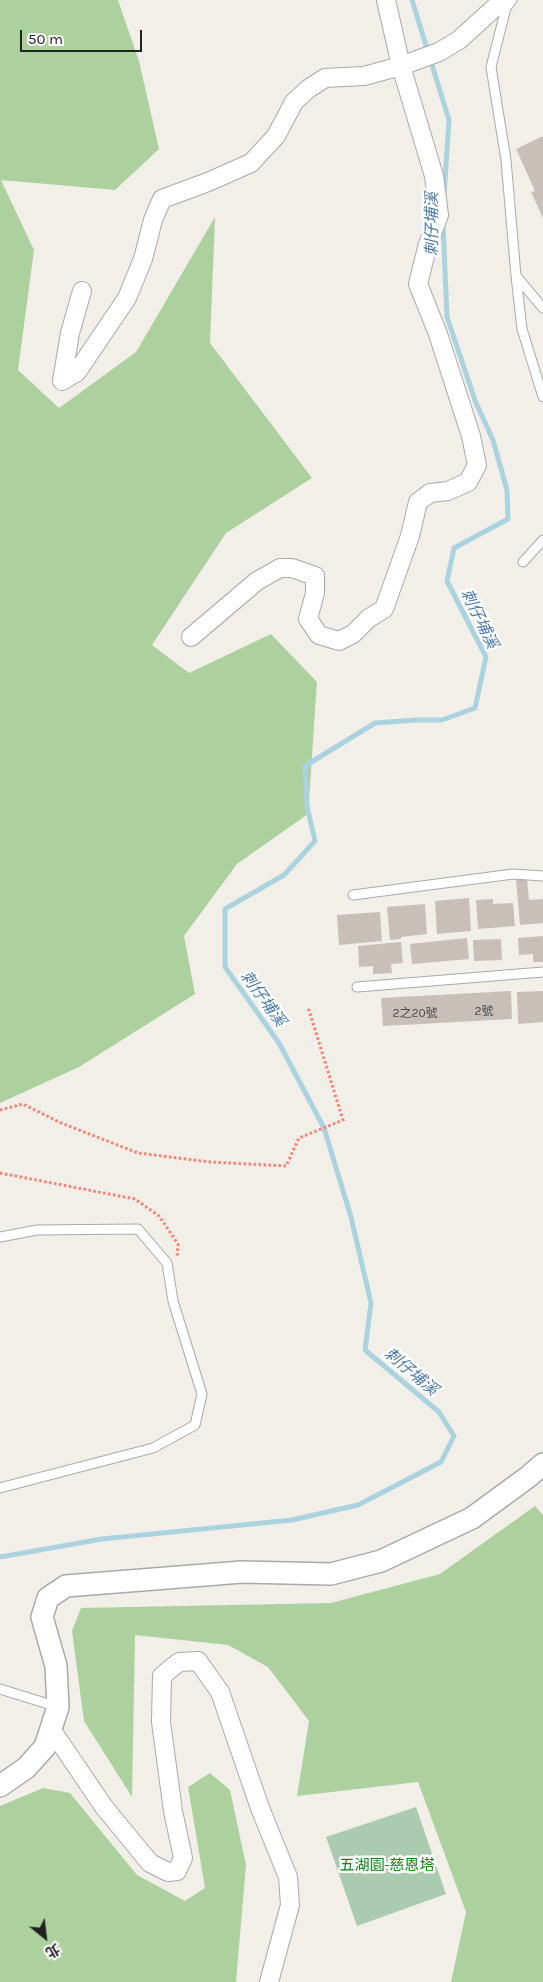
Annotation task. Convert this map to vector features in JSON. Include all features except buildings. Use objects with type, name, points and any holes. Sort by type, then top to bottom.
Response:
[{"type":"street","points":[[191,637],[256,581],[280,568],[292,568],[315,576],[315,593],[308,619],[319,635],[339,641],[353,634],[369,618],[384,609],[410,536],[418,502],[430,493],[448,491],[468,482],[477,465],[471,436],[438,334],[418,284],[428,244],[439,215],[434,176],[401,66],[386,0]]},
{"type":"street","points":[[82,291],[70,333],[62,381],[77,372],[127,298],[143,259],[153,220],[162,199],[251,163],[276,136],[294,102],[308,89],[325,78],[364,76],[401,66],[439,52],[459,40],[503,0]]},
{"type":"street","points":[[0,1786],[26,1768],[45,1747],[51,1729],[58,1707],[56,1666],[42,1617],[48,1598],[66,1586],[242,1572],[331,1574],[381,1561],[472,1518],[543,1464]]},
{"type":"street","points":[[51,1729],[104,1807],[150,1863],[168,1872],[177,1871],[183,1858],[173,1811],[161,1722],[162,1676],[179,1662],[198,1660],[220,1692],[260,1808],[288,1877],[290,1905],[269,1982]]},
{"type":"lane","points":[[512,0],[506,8],[491,67],[506,160],[522,329],[543,397]]},
{"type":"lane","points":[[516,276],[543,308]]},
{"type":"lane","points":[[523,562],[543,540]]},
{"type":"lane","points":[[352,895],[513,874],[543,876]]},
{"type":"lane","points":[[357,988],[543,972]]},
{"type":"lane","points":[[0,1237],[37,1230],[138,1229],[167,1263],[173,1301],[202,1394],[195,1425],[153,1448],[0,1488]]},
{"type":"lane","points":[[1,1689],[58,1707]]},
{"type":"path","points":[[0,1110],[24,1104],[61,1123],[138,1153],[210,1162],[286,1166],[299,1138],[343,1120],[308,1007]]},
{"type":"path","points":[[0,1173],[135,1199],[159,1216],[178,1244],[177,1260],[167,1263]]},
{"type":"green space","points":[[0,0],[118,0],[139,61],[159,149],[115,190],[1,180],[34,250],[18,370],[59,408],[136,352],[215,217],[210,343],[312,478],[226,533],[152,645],[189,673],[271,634],[317,682],[308,814],[237,864],[184,936],[195,994],[79,1067],[0,1103]]},
{"type":"green space","points":[[535,1506],[543,1515],[543,1982],[451,1982],[466,1912],[418,1782],[297,1796],[309,1721],[268,1667],[228,1645],[135,1635],[132,1797],[84,1721],[72,1631],[81,1608],[331,1603],[440,1574]]},
{"type":"green space","points":[[210,1773],[230,1790],[246,1865],[236,1982],[0,1982],[0,1806],[43,1788],[70,1793],[137,1875],[185,1901],[205,1888],[188,1787]]},
{"type":"green space","name":"五湖園-慈恩塔","points":[[416,1807],[446,1894],[357,1926],[326,1837]]},
{"type":"waterway","name":"刺仔埔溪","points":[[412,0],[449,120],[444,195]]},
{"type":"waterway","name":"刺仔埔溪","points":[[0,1557],[102,1539],[292,1520],[358,1505],[441,1462],[454,1436],[439,1412],[365,1350],[371,1303],[351,1217],[324,1128],[279,1043],[225,967],[225,909],[284,875],[315,841],[307,806],[305,766],[375,723],[442,720],[475,708],[486,657],[447,581],[454,548],[508,519],[507,490],[493,440],[476,403],[447,317],[443,224]]}]
